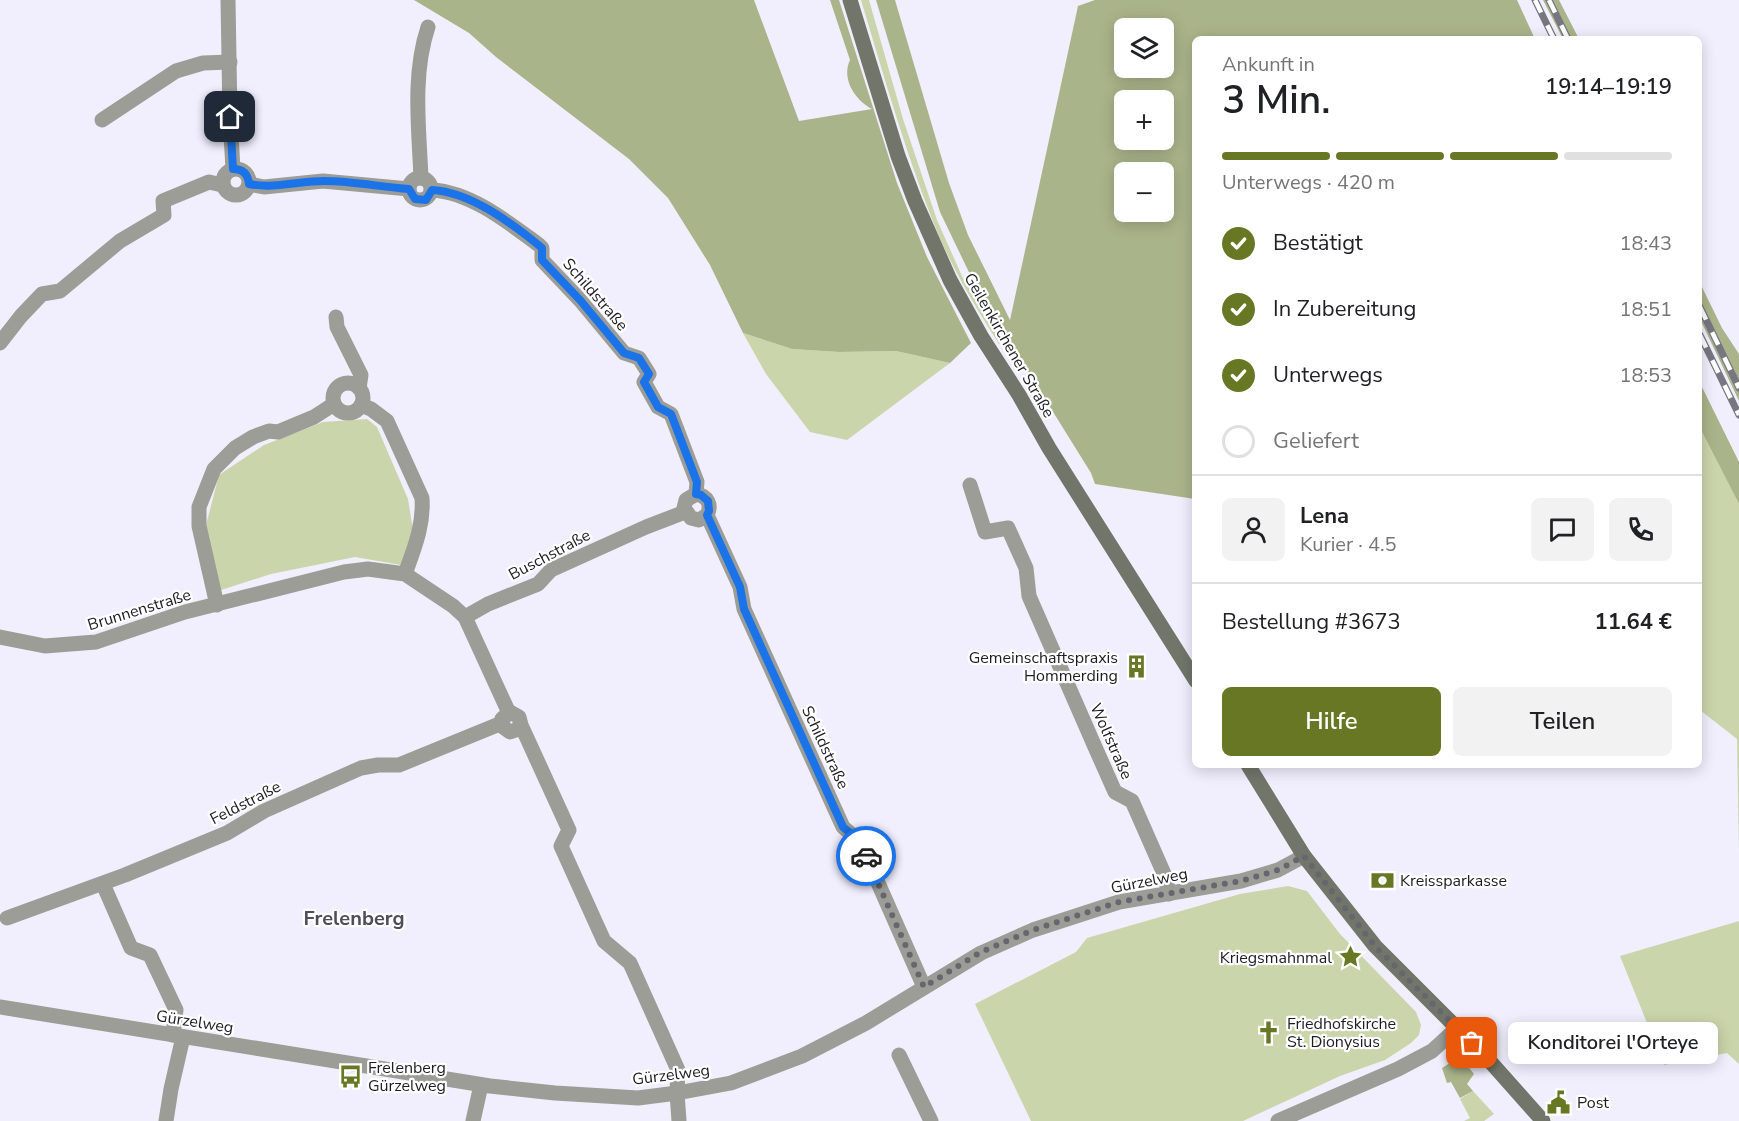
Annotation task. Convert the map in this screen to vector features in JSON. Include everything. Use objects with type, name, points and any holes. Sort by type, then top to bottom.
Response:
[{"type":"main road","name":"Geilenkirchener Straße","points":[[850,0],[898,156],[915,201],[950,279],[981,336],[1019,395],[1049,448],[1192,675]]},
{"type":"main road","points":[[1250,768],[1304,856],[1375,946],[1494,1066],[1543,1121]]},
{"type":"street","points":[[228,0],[233,169]]},
{"type":"street","points":[[421,178],[417,75],[428,27]]},
{"type":"street","points":[[102,120],[176,71],[203,63],[230,62]]},
{"type":"street","points":[[222,185],[225,174],[233,169],[245,172],[249,178],[249,184]]},
{"type":"street","points":[[409,189],[415,179],[421,178],[429,182],[432,190]]},
{"type":"street","name":"Schildstraße","points":[[0,343],[42,294],[60,291],[120,241],[164,215],[163,201],[209,182],[222,185],[230,195],[236,196],[247,190],[249,184],[264,187],[323,181],[409,189],[415,199],[420,201],[426,200],[432,190],[445,191],[499,215],[542,248],[542,260],[580,300],[624,353],[639,358],[649,374],[644,382],[658,407],[671,414],[697,482],[696,494],[708,501],[707,515],[740,587],[744,609],[813,763],[843,827],[861,842],[924,987]]},
{"type":"street","points":[[334,404],[338,409],[348,413],[354,412],[361,405],[363,396],[359,388],[361,375],[337,327],[336,317]]},
{"type":"street","name":"Brunnenstraße","points":[[217,605],[199,526],[199,507],[214,469],[235,448],[253,437],[269,431],[278,432],[314,417],[334,404],[334,393],[337,387],[348,383],[359,388]]},
{"type":"street","points":[[361,405],[371,409],[387,421],[422,498],[421,527],[405,574]]},
{"type":"street","name":"Wolfstraße","points":[[970,485],[986,532],[1008,528],[1026,568],[1029,596],[1083,722],[1115,792],[1132,801],[1165,876],[1169,894]]},
{"type":"street","points":[[696,494],[686,500],[685,512],[695,520],[707,515]]},
{"type":"street","name":"Buschstraße","points":[[465,617],[488,604],[538,584],[551,570],[685,512]]},
{"type":"street","name":"Brunnenstraße","points":[[0,637],[45,646],[82,644],[185,612],[344,572],[368,569],[405,574],[434,592],[465,617]]},
{"type":"street","points":[[465,617],[505,718],[505,730],[510,732],[521,725],[569,830],[561,846],[593,919],[604,941],[630,963],[678,1070],[679,1121]]},
{"type":"street","name":"Feldstraße","points":[[7,918],[103,884],[227,833],[264,811],[361,768],[399,765],[505,718]]},
{"type":"street","name":"Gürzelweg","points":[[0,1007],[481,1085],[555,1093],[638,1098],[677,1094],[731,1083],[802,1056],[866,1023],[981,952],[1033,930],[1119,902],[1241,881],[1278,870],[1304,856]]},
{"type":"street","points":[[103,884],[131,948],[150,955],[176,1010],[178,1036],[166,1121]]},
{"type":"street","points":[[1278,1121],[1398,1069],[1432,1051],[1456,1029]]},
{"type":"street","points":[[899,1055],[931,1121]]},
{"type":"street","points":[[473,1121],[481,1085]]},
{"type":"green space","points":[[414,0],[754,0],[799,121],[872,109],[855,95],[851,88],[847,74],[850,60],[830,0],[839,0],[897,183],[927,257],[971,343],[950,363],[896,351],[839,352],[792,349],[743,333],[710,265],[668,198],[629,159],[496,57],[469,33]]},
{"type":"green space","points":[[861,0],[869,0],[903,119],[937,220],[962,276],[1004,342],[999,344],[980,314],[954,268],[939,235],[903,138]]},
{"type":"green space","points":[[876,0],[895,0],[949,183],[968,235],[1010,320],[1078,6],[1095,0],[1517,0],[1534,36],[1192,36],[1192,499],[1095,484],[1091,473],[978,291],[940,212]]},
{"type":"green space","points":[[1543,0],[1559,0],[1577,36],[1561,36]]},
{"type":"green space","points":[[1702,287],[1722,328],[1739,354],[1739,401],[1702,323]]},
{"type":"green space","points":[[743,333],[792,349],[839,352],[896,351],[950,363],[847,440],[810,432],[766,374]]},
{"type":"green space","points":[[1702,387],[1739,462],[1739,504],[1702,432]]},
{"type":"green space","points":[[367,419],[377,427],[408,499],[413,530],[401,565],[355,557],[271,574],[218,591],[206,525],[219,475],[264,445],[323,422]]},
{"type":"green space","points":[[1702,432],[1739,504],[1739,855],[1737,739],[1702,712]]},
{"type":"green space","points":[[1288,886],[1307,891],[1340,934],[1416,1012],[1421,1025],[1419,1035],[1411,1043],[1385,1060],[1340,1076],[1243,1121],[1031,1121],[975,1004],[1076,952],[1087,938],[1240,894]]},
{"type":"green space","points":[[1739,921],[1739,1064],[1727,1053],[1664,1065],[1620,956]]},
{"type":"green space","points":[[1456,1059],[1462,1059],[1474,1074],[1467,1084],[1473,1091],[1460,1098],[1451,1082],[1447,1083],[1442,1068]]},
{"type":"green space","points":[[1473,1091],[1494,1114],[1484,1121],[1464,1121],[1470,1118],[1460,1099]]},
{"type":"railway","points":[[1535,0],[1553,36]]},
{"type":"railway","points":[[1549,0],[1567,36]]},
{"type":"railway","points":[[1702,311],[1739,388]]},
{"type":"railway","points":[[1702,339],[1739,415]]},
{"type":"way so far","points":[[866,856],[924,987],[981,952],[1033,930],[1119,902],[1241,881],[1278,870],[1304,856],[1375,946],[1472,1043]]},
{"type":"place","name":"Gemeinschaftspraxis Hommerding","points":[[1136,666]]},
{"type":"place","name":"Kreissparkasse","points":[[1382,880]]},
{"type":"place","name":"Kriegsmahnmal","points":[[1350,957]]},
{"type":"place","name":"Friedhofskirche St. Dionysius","points":[[1269,1032]]},
{"type":"place","name":"Konditorei l'Orteye","points":[[1472,1043]]},
{"type":"place","name":"Frelenberg Gürzelweg","points":[[350,1076]]},
{"type":"place","name":"Post","points":[[1559,1102]]},
{"type":"district","name":"Frelenberg","points":[[354,918]]},
{"type":"route","points":[[230,117],[233,169],[245,172],[249,178],[249,184],[264,187],[323,181],[360,184],[409,189],[410,195],[420,201],[426,200],[432,190],[445,191],[499,215],[542,248],[542,260],[580,300],[624,353],[639,358],[649,374],[644,382],[658,407],[671,414],[697,482],[696,494],[705,497],[708,501],[710,506],[707,515],[740,587],[744,609],[787,706],[843,827],[861,842],[866,856]]}]
